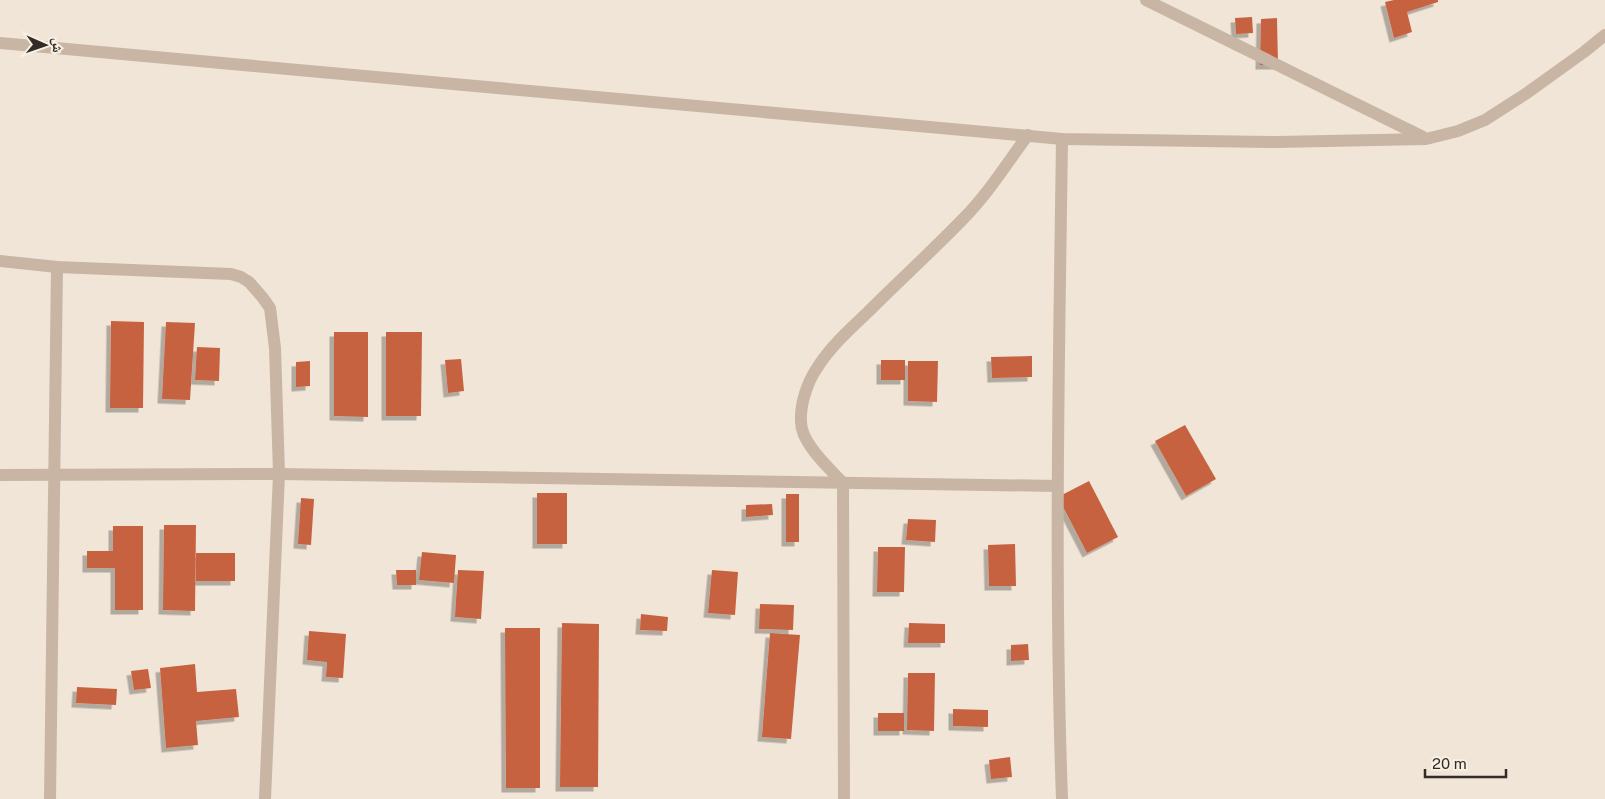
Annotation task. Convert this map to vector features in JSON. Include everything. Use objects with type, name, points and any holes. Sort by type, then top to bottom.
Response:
[{"type":"street","points":[[1146,0],[1426,138]]},
{"type":"street","points":[[0,42],[1062,139],[1277,142],[1426,138],[1458,131],[1485,120],[1535,87],[1605,35]]},
{"type":"street","points":[[844,799],[843,484],[809,444],[801,423],[802,409],[811,378],[827,355],[857,322],[964,218],[991,186],[1028,135]]},
{"type":"street","points":[[1062,139],[1057,486],[1059,707],[1062,799]]},
{"type":"street","points":[[0,261],[57,266],[219,273],[241,277],[255,288],[270,308],[275,348],[279,474],[265,799]]},
{"type":"street","points":[[50,799],[56,475],[57,266]]},
{"type":"street","points":[[0,475],[279,474],[1057,486]]},
{"type":"building","points":[[1394,0],[1438,0],[1438,2],[1407,12],[1412,32],[1394,38],[1385,2]]},
{"type":"building","points":[[1252,17],[1253,33],[1236,34],[1235,18]]},
{"type":"building","points":[[1277,18],[1278,65],[1260,65],[1261,19]]},
{"type":"building","points":[[111,321],[144,322],[143,408],[110,408]]},
{"type":"building","points":[[166,322],[195,323],[190,400],[162,399]]},
{"type":"building","points":[[334,332],[368,332],[368,417],[334,416]]},
{"type":"building","points":[[386,332],[422,332],[421,416],[386,416]]},
{"type":"building","points":[[197,347],[220,348],[219,381],[195,380]]},
{"type":"building","points":[[1032,356],[1032,377],[992,378],[991,357]]},
{"type":"building","points":[[461,359],[464,391],[448,393],[445,360]]},
{"type":"building","points":[[881,360],[905,360],[905,380],[881,380]]},
{"type":"building","points":[[310,361],[310,386],[296,387],[296,362]]},
{"type":"building","points":[[908,361],[938,361],[937,402],[908,401]]},
{"type":"building","points":[[1185,425],[1216,479],[1186,496],[1155,441]]},
{"type":"building","points":[[1089,481],[1118,537],[1087,553],[1058,497]]},
{"type":"building","points":[[537,493],[567,493],[567,544],[537,544]]},
{"type":"building","points":[[786,494],[799,494],[799,542],[786,542]]},
{"type":"building","points":[[301,498],[314,499],[311,545],[298,544]]},
{"type":"building","points":[[772,504],[773,515],[746,517],[746,505]]},
{"type":"building","points":[[908,519],[936,520],[935,542],[906,540]]},
{"type":"building","points":[[164,525],[196,525],[195,611],[163,610]]},
{"type":"building","points":[[113,526],[143,526],[143,610],[115,610],[115,568],[87,568],[87,551],[113,551]]},
{"type":"building","points":[[1015,544],[1016,586],[989,586],[988,545]]},
{"type":"building","points":[[878,547],[905,547],[904,592],[877,592]]},
{"type":"building","points":[[422,552],[456,555],[454,583],[419,580]]},
{"type":"building","points":[[196,553],[235,553],[235,581],[196,581]]},
{"type":"building","points":[[396,570],[416,570],[416,585],[397,585]]},
{"type":"building","points":[[458,570],[484,571],[481,619],[455,617]]},
{"type":"building","points":[[712,570],[738,572],[735,615],[708,613]]},
{"type":"building","points":[[760,604],[794,605],[793,630],[759,629]]},
{"type":"building","points":[[641,614],[668,617],[667,631],[640,630]]},
{"type":"building","points":[[562,623],[599,624],[598,787],[560,787]]},
{"type":"building","points":[[909,623],[945,624],[945,643],[908,643]]},
{"type":"building","points":[[505,628],[540,628],[540,788],[506,788]]},
{"type":"building","points":[[309,631],[346,634],[343,678],[326,677],[327,662],[307,660]]},
{"type":"building","points":[[770,633],[800,635],[791,739],[762,737]]},
{"type":"building","points":[[1028,644],[1029,660],[1011,661],[1011,645]]},
{"type":"building","points":[[195,664],[197,692],[236,689],[239,717],[196,721],[198,745],[166,748],[160,668]]},
{"type":"building","points":[[148,669],[151,688],[134,690],[131,671]]},
{"type":"building","points":[[908,673],[935,673],[934,731],[907,730]]},
{"type":"building","points":[[77,687],[117,689],[116,705],[76,703]]},
{"type":"building","points":[[953,709],[988,710],[988,727],[953,726]]},
{"type":"building","points":[[878,713],[904,713],[904,731],[878,731]]},
{"type":"building","points":[[1010,757],[1012,777],[991,779],[989,760]]}]
